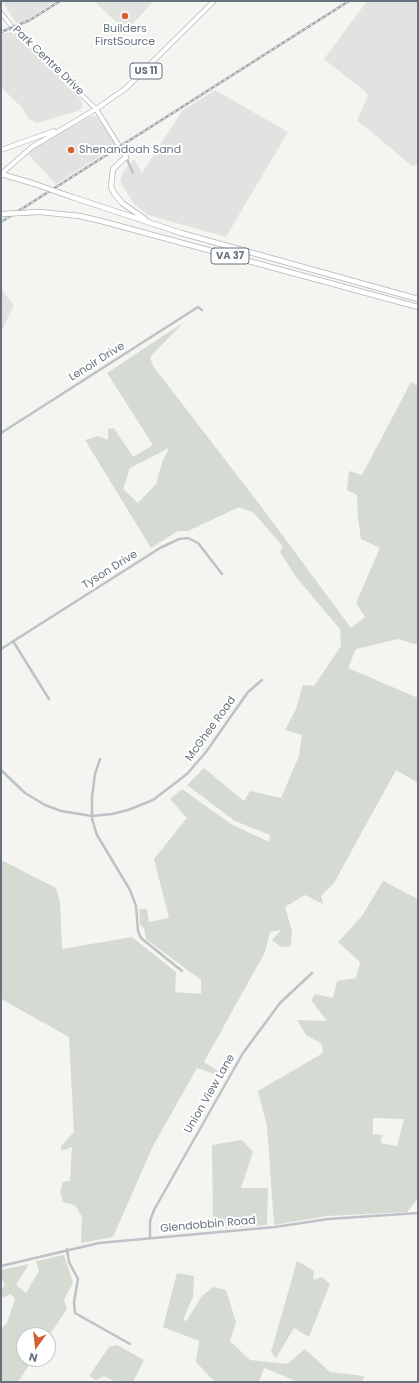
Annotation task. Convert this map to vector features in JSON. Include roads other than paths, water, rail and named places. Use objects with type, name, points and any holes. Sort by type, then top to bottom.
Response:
[{"type":"highway","points":[[126,157],[113,169],[110,182],[114,194],[127,208],[149,220],[242,251]]},
{"type":"highway","name":"VA 37","points":[[1,174],[72,196],[173,231],[418,299]]},
{"type":"highway","name":"VA 37","points":[[1,214],[40,212],[68,215],[105,222],[418,307]]},
{"type":"main road","name":"US 11","points":[[1,174],[32,147],[96,109],[137,79],[214,1]]},
{"type":"main road","points":[[96,109],[126,157]]},
{"type":"main road","name":"US 11","points":[[1,150],[66,126]]},
{"type":"street","name":"Park Centre Drive","points":[[1,12],[13,28],[96,109]]},
{"type":"street","points":[[126,157],[133,173]]},
{"type":"street","name":"Lenoir Drive","points":[[1,433],[198,307],[202,310]]},
{"type":"street","name":"Tyson Drive","points":[[1,649],[160,548],[179,539],[188,538],[198,543],[222,574]]},
{"type":"street","points":[[13,641],[49,698]]},
{"type":"street","name":"McGhee Road","points":[[1,770],[18,787],[38,802],[61,811],[92,816],[112,814],[138,807],[153,800],[176,783],[200,760],[248,692],[262,680]]},
{"type":"street","points":[[100,759],[92,786],[92,816],[102,846],[121,874],[134,900],[139,934],[142,939],[182,971]]},
{"type":"street","name":"Union View Lane","points":[[150,1238],[150,1221],[154,1210],[243,1053],[280,1003],[312,973]]},
{"type":"street","name":"Glendobbin Road","points":[[1,1266],[67,1249],[99,1243],[275,1227],[328,1219],[418,1213]]},
{"type":"street","points":[[67,1249],[69,1262],[78,1279],[74,1302],[76,1313],[130,1344]]},
{"type":"railway","points":[[1,32],[30,20],[60,1]]},
{"type":"railway","points":[[1,222],[349,1]]},
{"type":"place","name":"Builders FirstSource","points":[[125,16]]},
{"type":"place","name":"Shenandoah Sand","points":[[71,150]]}]
